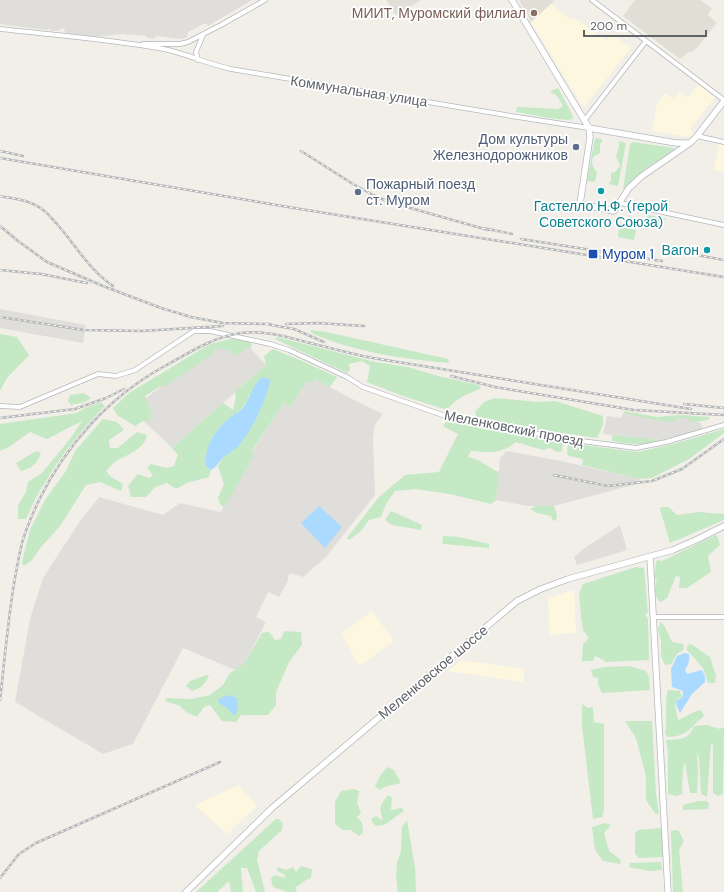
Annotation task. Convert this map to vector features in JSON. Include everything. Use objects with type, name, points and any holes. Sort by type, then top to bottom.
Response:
[{"type":"street","points":[[0,29],[131,44],[180,44],[188,42],[265,0]]},
{"type":"street","points":[[512,0],[589,128],[590,137],[580,204],[614,211],[620,204],[629,188],[642,176],[690,143],[697,136],[724,100],[592,0]]},
{"type":"street","points":[[198,60],[196,52],[203,34]]},
{"type":"street","points":[[584,121],[646,41]]},
{"type":"street","name":"Коммунальная улица","points":[[131,44],[186,55],[198,60],[231,69],[589,128]]},
{"type":"street","points":[[589,128],[676,143],[690,143]]},
{"type":"street","points":[[697,136],[724,142]]},
{"type":"street","points":[[674,153],[676,143]]},
{"type":"street","points":[[620,204],[724,225]]},
{"type":"street","name":"Меленковский проезд","points":[[0,406],[20,407],[98,374],[116,376],[135,370],[194,331],[200,331],[224,334],[270,344],[289,350],[347,377],[363,387],[448,417],[558,438],[636,448],[666,442],[724,425]]},
{"type":"street","name":"Меленковское шоссе","points":[[186,892],[272,808],[517,600],[568,579],[650,557],[686,544],[724,526]]},
{"type":"street","points":[[650,557],[668,892]]},
{"type":"street","points":[[653,617],[724,618]]},
{"type":"shaded area","points":[[0,0],[252,0],[208,26],[205,23],[188,32],[187,37],[180,39],[155,36],[155,39],[147,38],[147,36],[122,34],[93,37],[66,33],[63,28],[57,31],[51,31],[49,28],[46,30],[0,24]]},
{"type":"shaded area","points":[[386,0],[421,0],[396,15]]},
{"type":"shaded area","name":"МИИТ, Муромский филиал","points":[[519,0],[553,0],[554,1],[531,22]]},
{"type":"shaded area","points":[[635,0],[700,0],[712,8],[708,15],[717,23],[694,51],[689,52],[680,59],[623,16]]},
{"type":"shaded area","points":[[551,4],[570,20],[573,17],[606,40],[612,34],[631,48],[584,107],[531,22]]},
{"type":"shaded area","points":[[699,84],[715,97],[690,129],[694,133],[692,136],[688,137],[652,131],[657,104],[665,93],[673,99],[680,92],[688,98]]},
{"type":"shaded area","points":[[719,144],[724,145],[724,172],[714,170]]},
{"type":"shaded area","points":[[0,309],[86,325],[83,343],[0,328]]},
{"type":"shaded area","points":[[244,341],[266,365],[172,448],[131,409],[216,346]]},
{"type":"shaded area","points":[[315,379],[383,414],[375,424],[373,439],[375,495],[325,558],[303,577],[291,573],[287,578],[289,579],[279,597],[268,592],[256,617],[266,622],[240,672],[183,648],[133,744],[103,754],[15,702],[30,619],[43,578],[78,524],[99,497],[163,515],[180,503],[221,512],[255,454],[252,452],[284,403],[290,407],[307,381]]},
{"type":"shaded area","points":[[623,413],[659,421],[690,418],[690,423],[700,422],[703,429],[664,440],[603,434],[607,416],[621,418]]},
{"type":"shaded area","points":[[506,451],[561,461],[640,479],[640,483],[554,506],[527,506],[496,500],[500,459]]},
{"type":"shaded area","points":[[620,525],[627,550],[577,565],[574,557],[583,549]]},
{"type":"shaded area","points":[[574,590],[576,633],[550,635],[548,598]]},
{"type":"shaded area","points":[[372,611],[394,641],[359,666],[342,633]]},
{"type":"shaded area","points":[[461,660],[525,669],[523,682],[448,671]]},
{"type":"shaded area","points":[[239,785],[257,806],[227,834],[195,805]]},
{"type":"green space","points":[[558,88],[572,114],[573,119],[554,119],[516,112],[517,107],[558,109],[563,106],[557,96],[550,91]]},
{"type":"green space","points":[[595,138],[602,139],[602,143],[600,143],[600,153],[592,159],[592,165],[597,172],[595,182],[587,181]]},
{"type":"green space","points":[[619,141],[626,143],[618,186],[609,184],[609,182],[611,182],[611,173],[615,172],[620,166],[616,157]]},
{"type":"green space","points":[[633,142],[674,148],[674,150],[645,169],[623,189],[630,144]]},
{"type":"green space","points":[[648,215],[665,218],[662,230],[645,226]]},
{"type":"green space","points":[[619,227],[636,230],[634,240],[618,237]]},
{"type":"green space","points":[[311,330],[448,359],[449,363],[396,357],[362,350],[328,340],[311,333]]},
{"type":"green space","points":[[0,334],[17,337],[29,355],[7,378],[0,391]]},
{"type":"green space","points":[[277,337],[375,362],[408,367],[438,376],[479,385],[481,388],[459,399],[447,410],[403,396],[367,382],[370,366],[362,361],[349,364],[350,370],[347,373],[275,339]]},
{"type":"green space","points":[[231,339],[251,343],[252,346],[234,356],[228,350],[216,348],[213,354],[167,385],[159,387],[145,396],[152,414],[149,421],[143,421],[135,426],[117,415],[113,408],[129,393],[210,344]]},
{"type":"green space","points":[[273,349],[337,377],[330,387],[315,379],[312,383],[307,381],[290,407],[284,403],[252,451],[255,454],[224,508],[218,498],[224,484],[218,466],[221,460],[240,444],[250,393],[241,410],[233,415],[207,468],[211,470],[209,477],[187,483],[176,489],[167,483],[155,487],[146,497],[131,497],[128,486],[138,474],[149,478],[153,475],[147,468],[151,464],[166,468],[174,466],[178,455],[172,448],[223,403],[233,410],[236,397],[235,392],[266,365],[264,356]]},
{"type":"green space","points":[[84,393],[91,398],[85,402],[71,405],[68,401],[70,395]]},
{"type":"green space","points":[[495,398],[539,402],[555,401],[603,416],[603,425],[597,438],[527,428],[477,418],[475,412],[484,402]]},
{"type":"green space","points":[[101,402],[105,406],[79,434],[56,464],[26,519],[18,519],[18,505],[26,492],[28,482],[42,473],[70,439],[82,421],[47,439],[30,432],[9,447],[0,451],[0,424],[77,413],[85,408]]},
{"type":"green space","points":[[624,411],[657,417],[679,415],[710,417],[708,420],[689,423],[689,418],[679,418],[675,421],[659,421],[623,413]]},
{"type":"green space","points":[[103,419],[117,422],[124,430],[109,440],[110,448],[118,448],[137,432],[147,435],[142,445],[134,452],[119,459],[106,471],[111,477],[123,484],[121,491],[100,482],[86,485],[60,526],[41,547],[32,560],[24,566],[22,563],[30,530],[45,500],[66,471],[75,451]]},
{"type":"green space","points":[[448,420],[464,425],[563,442],[562,451],[557,452],[550,448],[543,450],[516,442],[505,449],[495,452],[471,451],[468,457],[476,459],[499,472],[496,500],[491,504],[450,494],[415,489],[395,491],[386,504],[381,517],[369,520],[360,532],[349,540],[347,538],[379,497],[405,475],[439,472],[458,434],[443,426]]},
{"type":"green space","points":[[724,429],[724,433],[689,459],[652,478],[640,479],[582,465],[583,459],[569,456],[567,454],[568,443],[638,452],[673,444]]},
{"type":"green space","points":[[612,435],[664,440],[652,444],[632,444],[612,441]]},
{"type":"green space","points":[[36,451],[41,453],[36,463],[21,471],[16,463]]},
{"type":"green space","points":[[536,506],[554,506],[557,515],[556,521],[553,520],[551,516],[537,513],[530,509]]},
{"type":"green space","points":[[661,507],[668,507],[677,515],[699,512],[724,514],[724,520],[670,543],[660,509]]},
{"type":"green space","points":[[391,511],[422,525],[421,530],[392,525],[385,520]]},
{"type":"green space","points":[[716,535],[720,545],[708,556],[711,572],[687,588],[679,588],[680,577],[676,576],[667,598],[661,602],[657,598],[655,592],[657,580],[654,577],[656,562],[658,560],[662,561]]},
{"type":"green space","points":[[443,536],[459,537],[489,544],[489,548],[443,544]]},
{"type":"green space","points":[[636,567],[644,568],[648,613],[645,614],[648,619],[649,660],[605,662],[604,660],[595,656],[593,661],[582,661],[583,644],[589,638],[583,630],[581,616],[579,594],[583,584]]},
{"type":"green space","points":[[661,622],[672,642],[684,644],[683,650],[677,654],[671,664],[665,665],[661,656],[661,641],[658,629]]},
{"type":"green space","points":[[284,631],[301,632],[302,645],[289,662],[276,692],[276,705],[268,715],[241,715],[236,722],[222,721],[210,705],[204,707],[197,717],[186,712],[180,706],[165,701],[167,698],[191,699],[210,695],[223,685],[230,673],[244,664],[262,633],[269,632],[275,640],[281,639]]},
{"type":"green space","points":[[691,644],[710,657],[716,676],[715,683],[708,683],[703,668],[687,650],[687,646]]},
{"type":"green space","points":[[629,666],[646,671],[649,677],[650,690],[602,693],[598,684],[598,678],[593,677],[591,670],[604,667]]},
{"type":"green space","points":[[209,675],[206,681],[198,688],[192,691],[186,686],[190,681]]},
{"type":"green space","points":[[668,690],[680,691],[682,697],[677,699],[675,705],[678,720],[701,710],[704,716],[685,733],[668,737],[665,734],[666,701]]},
{"type":"green space","points":[[582,704],[588,708],[593,707],[594,722],[604,724],[604,810],[602,817],[593,819],[582,725]]},
{"type":"green space","points":[[625,721],[652,721],[656,794],[659,814],[655,813],[646,800],[646,776],[636,738]]},
{"type":"green space","points":[[707,725],[720,729],[724,727],[723,794],[718,796],[713,793],[713,745],[711,744],[707,797],[701,794],[699,757],[697,753],[697,793],[690,793],[685,762],[682,794],[676,796],[668,794],[668,751],[666,740],[675,740],[686,737],[692,731],[694,726]]},
{"type":"green space","points":[[387,767],[394,770],[401,783],[387,786],[379,790],[375,786]]},
{"type":"green space","points":[[354,789],[359,791],[357,803],[361,813],[357,817],[362,823],[363,832],[359,836],[351,830],[343,830],[335,824],[335,802],[341,791]]},
{"type":"green space","points":[[388,795],[392,798],[391,810],[402,808],[404,811],[384,825],[375,826],[371,819],[376,816],[381,820],[383,819],[381,806]]},
{"type":"green space","points":[[698,801],[706,801],[709,804],[708,809],[683,810],[683,805]]},
{"type":"green space","points":[[276,819],[279,819],[283,824],[282,830],[259,851],[257,860],[265,892],[256,892],[247,868],[241,868],[243,892],[231,892],[229,881],[217,892],[196,892]]},
{"type":"green space","points":[[407,820],[415,868],[416,892],[398,892],[396,875],[397,863],[401,851],[402,827]]},
{"type":"green space","points":[[605,823],[611,825],[604,833],[609,851],[621,860],[620,864],[603,861],[595,850],[592,827]]},
{"type":"green space","points":[[662,828],[663,857],[639,858],[635,854],[635,833],[638,830]]},
{"type":"green space","points":[[678,830],[684,841],[679,850],[683,892],[673,892],[671,831]]},
{"type":"green space","points":[[661,862],[662,870],[649,871],[629,867],[630,863]]},
{"type":"green space","points":[[301,866],[312,869],[311,878],[295,887],[297,892],[288,892],[273,887],[271,879],[274,875],[285,878],[285,875],[277,871],[278,867],[286,870],[293,867],[296,872]]},
{"type":"water","points":[[262,377],[271,380],[255,421],[240,444],[223,458],[216,467],[211,470],[209,469],[206,465],[207,451],[212,439],[223,424],[242,409],[258,381]]},
{"type":"water","points":[[319,506],[342,527],[325,548],[301,523]]},
{"type":"water","points":[[685,653],[689,654],[688,663],[685,670],[687,674],[702,670],[705,676],[705,682],[692,694],[680,713],[676,704],[677,700],[682,698],[683,691],[672,687],[671,669],[677,656]]},
{"type":"water","points":[[229,695],[237,698],[238,705],[236,714],[233,715],[227,708],[219,703],[218,699]]},
{"type":"railway","points":[[0,151],[23,156]]},
{"type":"railway","points":[[301,151],[353,184],[389,202],[488,230]]},
{"type":"railway","points":[[0,158],[294,208],[724,277]]},
{"type":"railway","points":[[0,196],[28,202],[45,211],[96,272],[113,286]]},
{"type":"railway","points":[[0,226],[47,262],[103,286],[161,308],[191,317],[223,323],[270,324]]},
{"type":"railway","points":[[483,228],[512,234]]},
{"type":"railway","points":[[521,239],[662,261]]},
{"type":"railway","points":[[686,253],[724,260]]},
{"type":"railway","points":[[0,270],[41,274],[87,283]]},
{"type":"railway","points":[[0,317],[84,330],[142,331],[223,326]]},
{"type":"railway","points":[[286,324],[318,323],[364,326]]},
{"type":"railway","points":[[266,324],[294,329],[324,342]]},
{"type":"railway","points":[[0,700],[11,601],[22,543],[32,515],[50,480],[62,460],[76,442],[107,408],[143,379],[210,342],[241,333],[267,333],[373,358],[691,409]]},
{"type":"railway","points":[[451,376],[495,387],[634,410],[724,415]]},
{"type":"railway","points":[[0,418],[75,409],[106,398],[124,389]]},
{"type":"railway","points":[[684,404],[724,408]]},
{"type":"railway","points":[[554,475],[608,486],[652,481],[682,469],[724,439]]},
{"type":"railway","points":[[0,878],[19,854],[36,843],[220,762]]},
{"type":"place","name":"МИИТ, Муромский филиал","points":[[534,13]]},
{"type":"place","name":"Дом культуры Железнодорожников","points":[[576,147]]},
{"type":"place","name":"Гастелло Н.Ф. (герой Советского Союза)","points":[[601,191]]},
{"type":"place","name":"Пожарный поезд ст. Муром","points":[[358,192]]},
{"type":"place","name":"Вагон","points":[[707,250]]},
{"type":"place","name":"Муром 1","points":[[593,254]]}]
